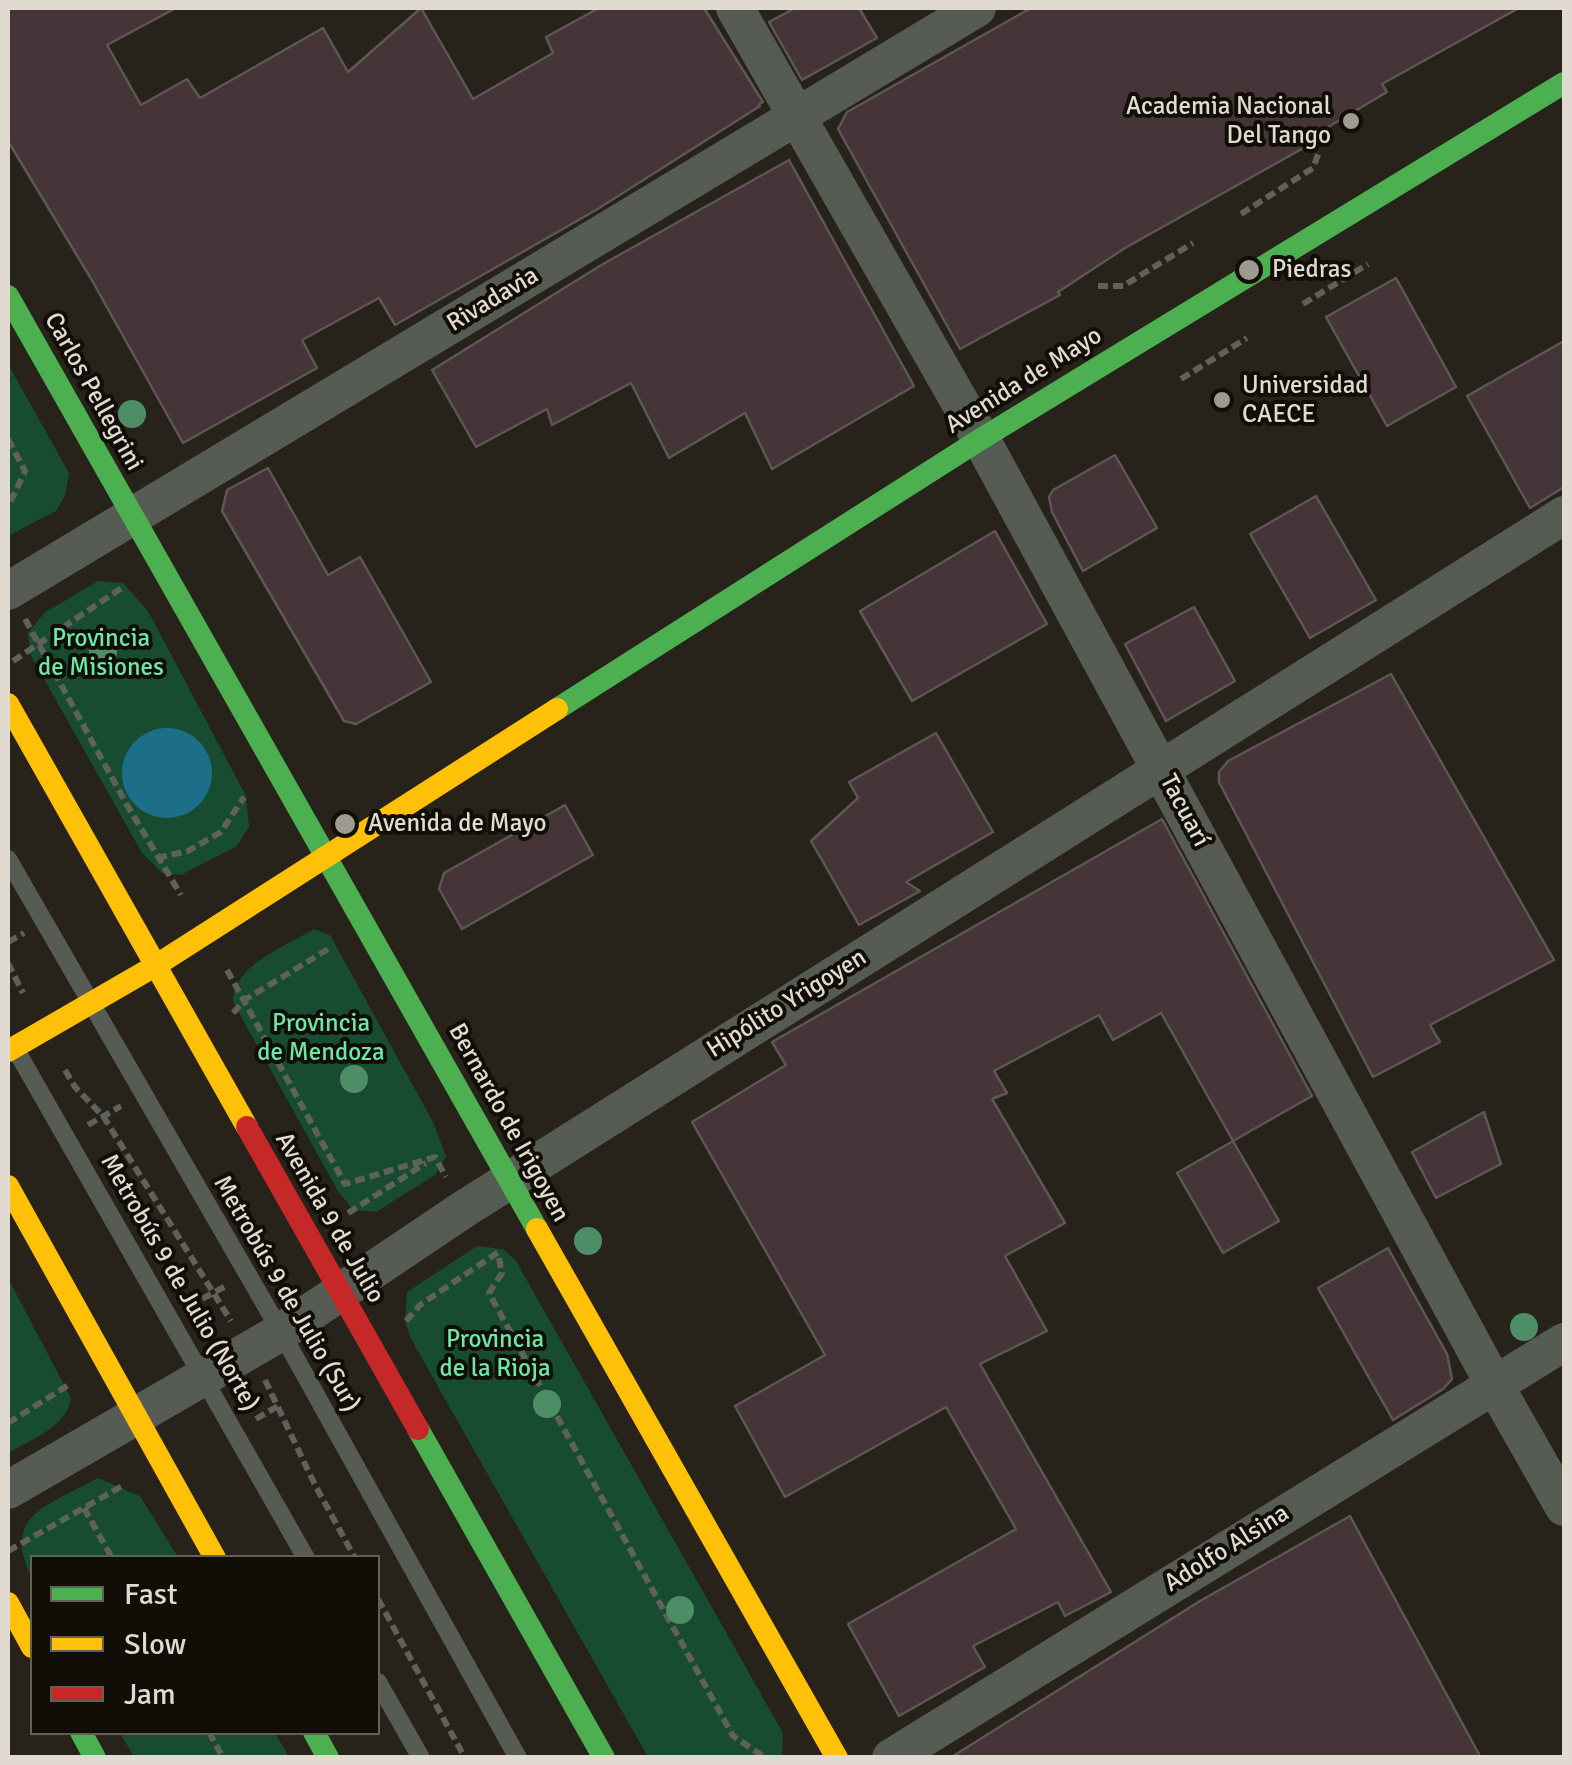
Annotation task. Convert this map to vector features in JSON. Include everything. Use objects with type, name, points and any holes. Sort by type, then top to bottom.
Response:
[{"type":"main road","name":"Avenida de Mayo","points":[[10,1044],[43,1030],[155,966],[981,439],[1564,83]]},
{"type":"main road","name":"Carlos Pellegrini","points":[[8,296],[131,516]]},
{"type":"main road","name":"Bernardo de Irigoyen","points":[[131,516],[837,1758]]},
{"type":"main road","name":"Avenida 9 de Julio","points":[[8,704],[604,1758]]},
{"type":"main road","points":[[8,1186],[213,1555]]},
{"type":"main road","points":[[8,1603],[30,1643]]},
{"type":"main road","points":[[83,1735],[95,1758]]},
{"type":"main road","points":[[316,1735],[328,1758]]},
{"type":"street","name":"Tacuarí","points":[[734,8],[981,439],[1564,1507]]},
{"type":"street","name":"Rivadavia","points":[[9,591],[977,8]]},
{"type":"street","name":"Hipólito Yrigoyen","points":[[8,1490],[281,1332],[464,1209],[1564,515]]},
{"type":"street","name":"Adolfo Alsina","points":[[890,1758],[1564,1342]]},
{"type":"lane","name":"Metrobús 9 de Julio (Sur)","points":[[8,859],[281,1332],[518,1758]]},
{"type":"lane","name":"Metrobús 9 de Julio (Norte)","points":[[10,1044],[236,1430],[304,1555]]},
{"type":"lane","points":[[380,1686],[421,1758]]},
{"type":"path","points":[[1241,214],[1313,168],[1319,152]]},
{"type":"path","points":[[1098,286],[1123,286],[1193,243]]},
{"type":"path","points":[[1303,304],[1368,264]]},
{"type":"path","points":[[1181,379],[1246,338]]},
{"type":"path","points":[[8,439],[25,471],[8,507]]},
{"type":"path","points":[[8,664],[158,564]]},
{"type":"path","points":[[9,591],[127,805],[246,999],[345,1184],[435,1157],[464,1209],[498,1253],[502,1273],[489,1293],[733,1736],[766,1758]]},
{"type":"path","points":[[8,963],[74,1087],[103,1116],[249,1352],[353,1555]]},
{"type":"path","points":[[371,1348],[420,1305],[536,1228]]},
{"type":"path","points":[[236,1430],[312,1387]]},
{"type":"path","points":[[8,1551],[163,1466]]},
{"type":"path","points":[[84,1508],[110,1555]]},
{"type":"path","points":[[380,1603],[465,1758]]},
{"type":"path","points":[[211,1735],[223,1758]]},
{"type":"green space","points":[[8,364],[69,473],[65,496],[56,511],[8,536]]},
{"type":"green space","name":"Provincia de Misiones","points":[[98,581],[123,583],[148,611],[246,796],[249,827],[237,846],[181,875],[162,873],[142,853],[30,654],[28,633],[44,613]]},
{"type":"green space","name":"Provincia de Mendoza","points":[[314,929],[330,935],[433,1122],[446,1156],[435,1175],[376,1212],[354,1210],[339,1193],[233,1002],[242,977],[251,967]]},
{"type":"green space","name":"Provincia de la Rioja","points":[[477,1246],[503,1249],[516,1261],[783,1733],[782,1757],[648,1757],[411,1339],[405,1321],[407,1292]]},
{"type":"green space","points":[[8,1278],[71,1398],[55,1425],[8,1453]]},
{"type":"green space","points":[[98,1478],[140,1496],[177,1555],[30,1555],[30,1572],[22,1539],[26,1525],[48,1505]]},
{"type":"green space","points":[[121,1735],[276,1735],[289,1757],[134,1757]]},
{"type":"water","points":[[167,728],[184,731],[199,741],[209,756],[209,790],[199,805],[184,815],[167,818],[150,815],[135,805],[125,790],[122,773],[125,756],[135,741],[150,731]]},
{"type":"building","points":[[8,8],[176,8],[107,45],[141,105],[187,79],[200,98],[323,28],[348,72],[421,8],[473,99],[553,53],[546,37],[599,8],[704,8],[763,102],[596,210],[395,325],[379,298],[302,340],[317,368],[183,443],[8,141]]},
{"type":"building","points":[[795,8],[859,8],[877,38],[802,80],[769,22]]},
{"type":"building","points":[[1031,8],[1519,8],[1382,84],[1387,92],[1313,136],[1316,141],[1125,248],[1058,292],[1060,295],[960,349],[838,129],[847,112]]},
{"type":"building","points":[[789,160],[914,386],[772,469],[745,413],[669,458],[631,383],[552,425],[547,409],[476,447],[432,370],[603,264]]},
{"type":"building","points":[[1396,278],[1456,387],[1387,426],[1326,317]]},
{"type":"building","points":[[1564,341],[1564,487],[1530,508],[1467,396]]},
{"type":"building","points":[[1115,455],[1157,528],[1083,571],[1052,512],[1049,497],[1053,490]]},
{"type":"building","points":[[268,468],[328,575],[360,557],[431,682],[356,724],[344,721],[222,511],[227,490]]},
{"type":"building","points":[[1316,496],[1376,600],[1310,638],[1250,534]]},
{"type":"building","points":[[995,531],[1047,624],[912,701],[860,611]]},
{"type":"building","points":[[1194,607],[1235,681],[1166,721],[1125,644]]},
{"type":"building","points":[[1391,674],[1554,960],[1430,1025],[1440,1042],[1373,1077],[1219,782],[1219,772],[1228,761]]},
{"type":"building","points":[[936,733],[993,832],[906,882],[920,891],[859,925],[811,841],[858,798],[849,782]]},
{"type":"building","points":[[565,805],[593,855],[462,929],[439,889],[444,873]]},
{"type":"building","points":[[1162,819],[1312,1096],[1233,1141],[1161,1013],[1113,1040],[1099,1015],[994,1071],[1007,1093],[992,1099],[1065,1223],[1005,1256],[1047,1331],[980,1364],[1111,1592],[1065,1616],[1058,1602],[973,1646],[985,1667],[899,1716],[848,1624],[1016,1529],[946,1407],[785,1497],[735,1406],[825,1355],[692,1122],[786,1065],[772,1042]]},
{"type":"building","points":[[1484,1112],[1501,1164],[1436,1198],[1412,1152]]},
{"type":"building","points":[[1233,1141],[1279,1221],[1223,1253],[1177,1173]]},
{"type":"building","points":[[1388,1248],[1447,1354],[1452,1379],[1443,1389],[1393,1420],[1318,1288]]},
{"type":"building","points":[[1350,1516],[1481,1758],[950,1758],[1200,1601]]},
{"type":"traffic: fast","points":[[557,709],[981,439],[1564,83]]},
{"type":"traffic: fast","points":[[8,296],[537,1229]]},
{"type":"traffic: fast","points":[[418,1429],[604,1758]]},
{"type":"traffic: fast","points":[[83,1735],[95,1758]]},
{"type":"traffic: fast","points":[[316,1735],[328,1758]]},
{"type":"traffic: slow","points":[[8,704],[247,1127]]},
{"type":"traffic: slow","points":[[8,1051],[155,966],[557,709]]},
{"type":"traffic: slow","points":[[8,1186],[213,1555]]},
{"type":"traffic: slow","points":[[537,1229],[837,1758]]},
{"type":"traffic: slow","points":[[8,1603],[30,1643]]},
{"type":"traffic: jam","points":[[247,1127],[418,1429]]},
{"type":"place","name":"Academia Nacional Del Tango","points":[[1351,121]]},
{"type":"place","name":"Piedras","points":[[1249,270]]},
{"type":"place","name":"Universidad CAECE","points":[[1222,400]]},
{"type":"place","name":"Avenida de Mayo","points":[[345,824]]}]
